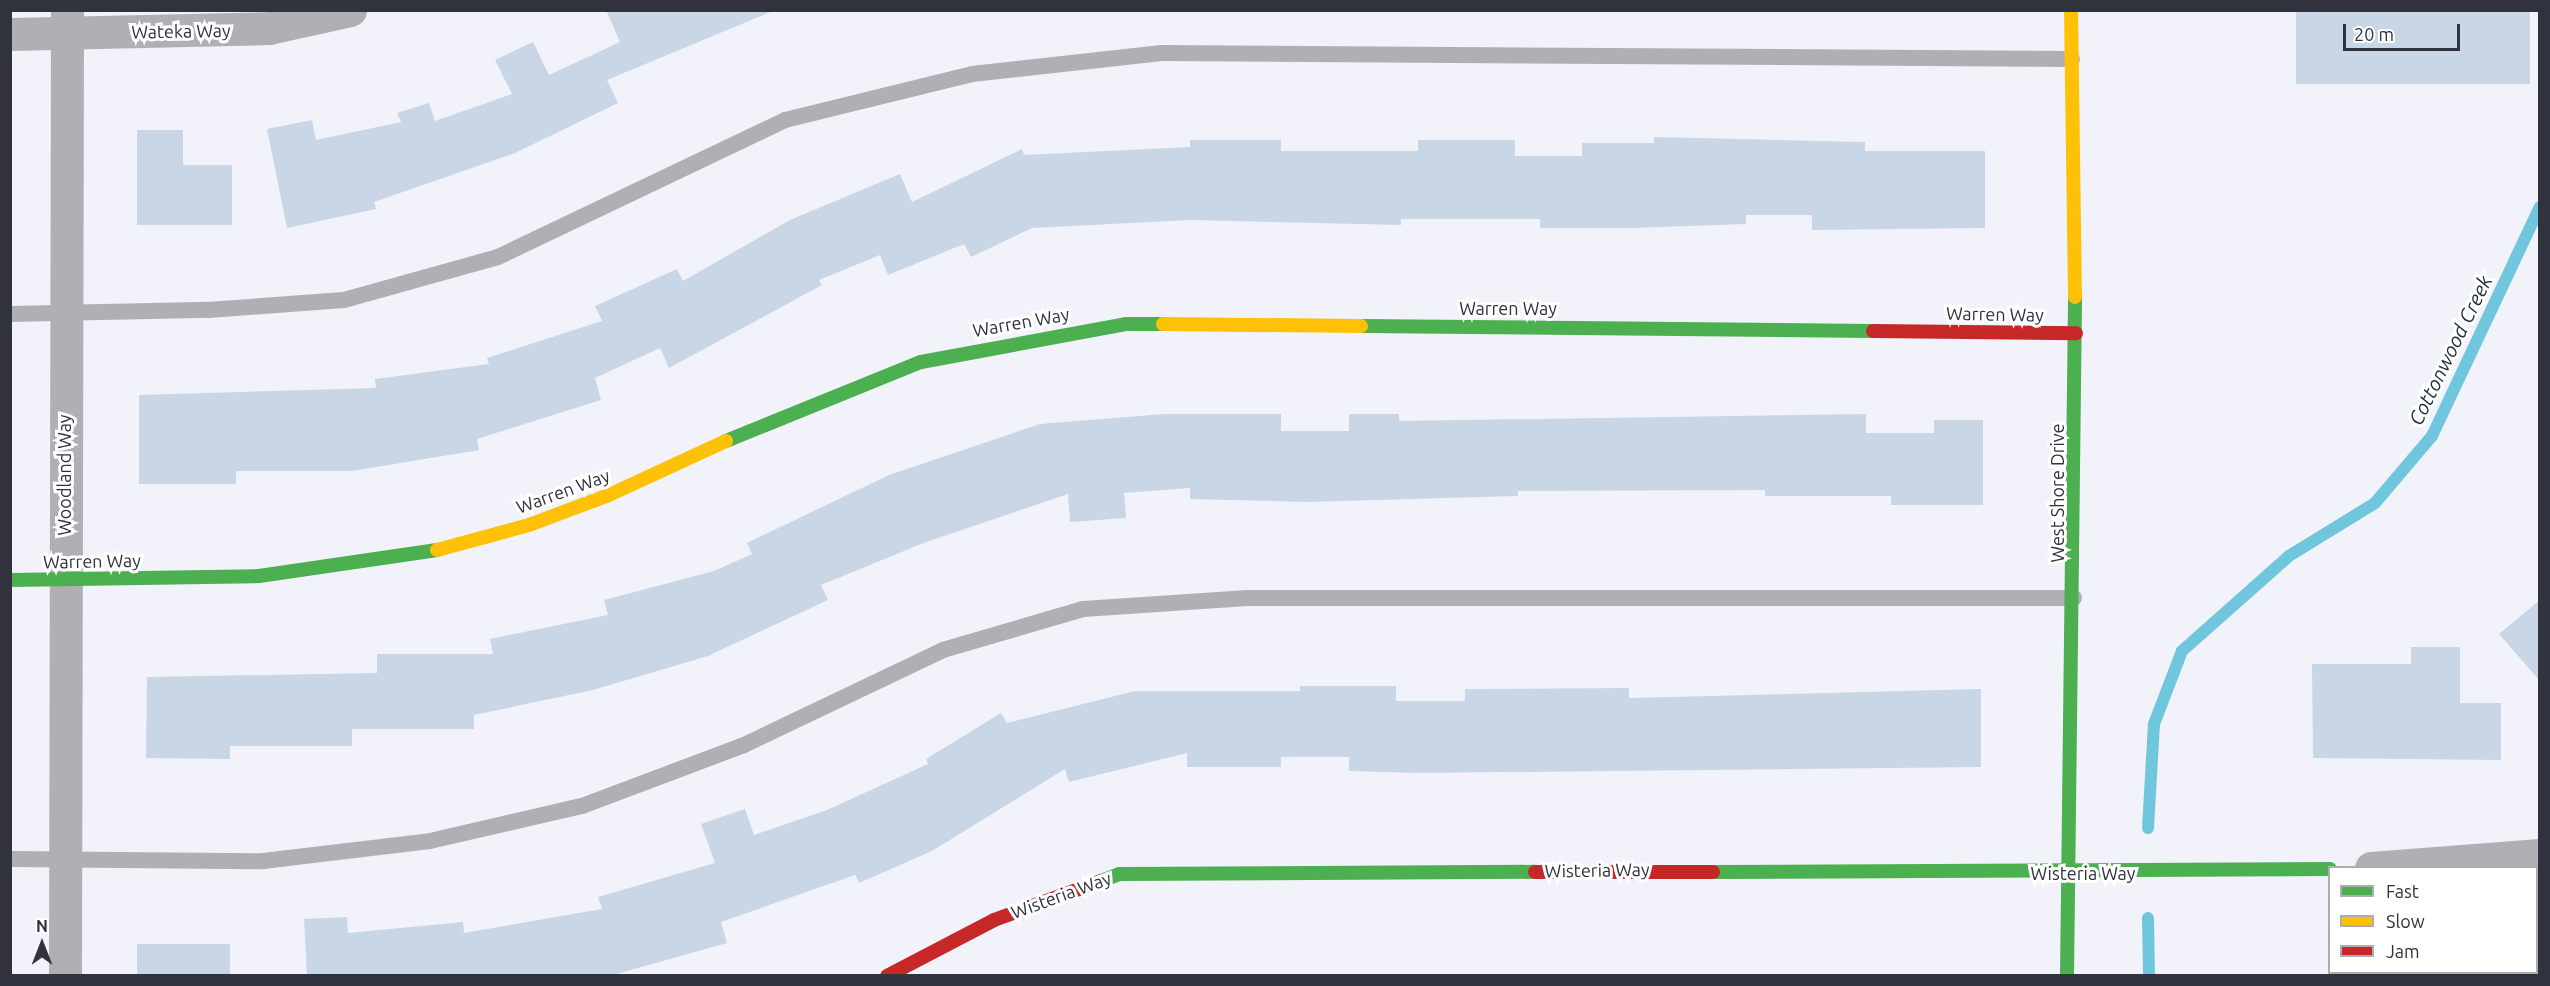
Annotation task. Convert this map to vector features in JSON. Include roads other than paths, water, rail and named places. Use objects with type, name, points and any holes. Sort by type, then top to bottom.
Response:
[{"type":"street","name":"Wateka Way","points":[[10,34],[67,22],[268,28],[350,10]]},
{"type":"street","name":"West Shore Drive","points":[[2067,975],[2076,333],[2071,10]]},
{"type":"street","name":"Woodland Way","points":[[65,975],[63,580],[67,22]]},
{"type":"street","name":"Warren Way","points":[[10,580],[259,576],[432,551],[528,525],[609,495],[921,362],[1126,324],[2076,333]]},
{"type":"street","points":[[2422,866],[2472,865],[2540,855]]},
{"type":"street","name":"Wisteria Way","points":[[887,975],[994,920],[1119,874],[1790,868],[2067,874],[2328,869]]},
{"type":"lane","points":[[10,314],[65,314],[344,300],[498,258],[785,120],[972,74],[1162,52],[2072,59]]},
{"type":"lane","points":[[10,859],[263,861],[430,841],[582,806],[742,746],[943,650],[1083,609],[1248,598],[2074,598]]},
{"type":"waterway","name":"Cottonwood Creek","points":[[2148,828],[2154,724],[2182,651],[2289,556],[2375,503],[2432,436],[2540,207]]},
{"type":"waterway","name":"Cottonwood Creek","points":[[2148,918],[2149,976]]}]
